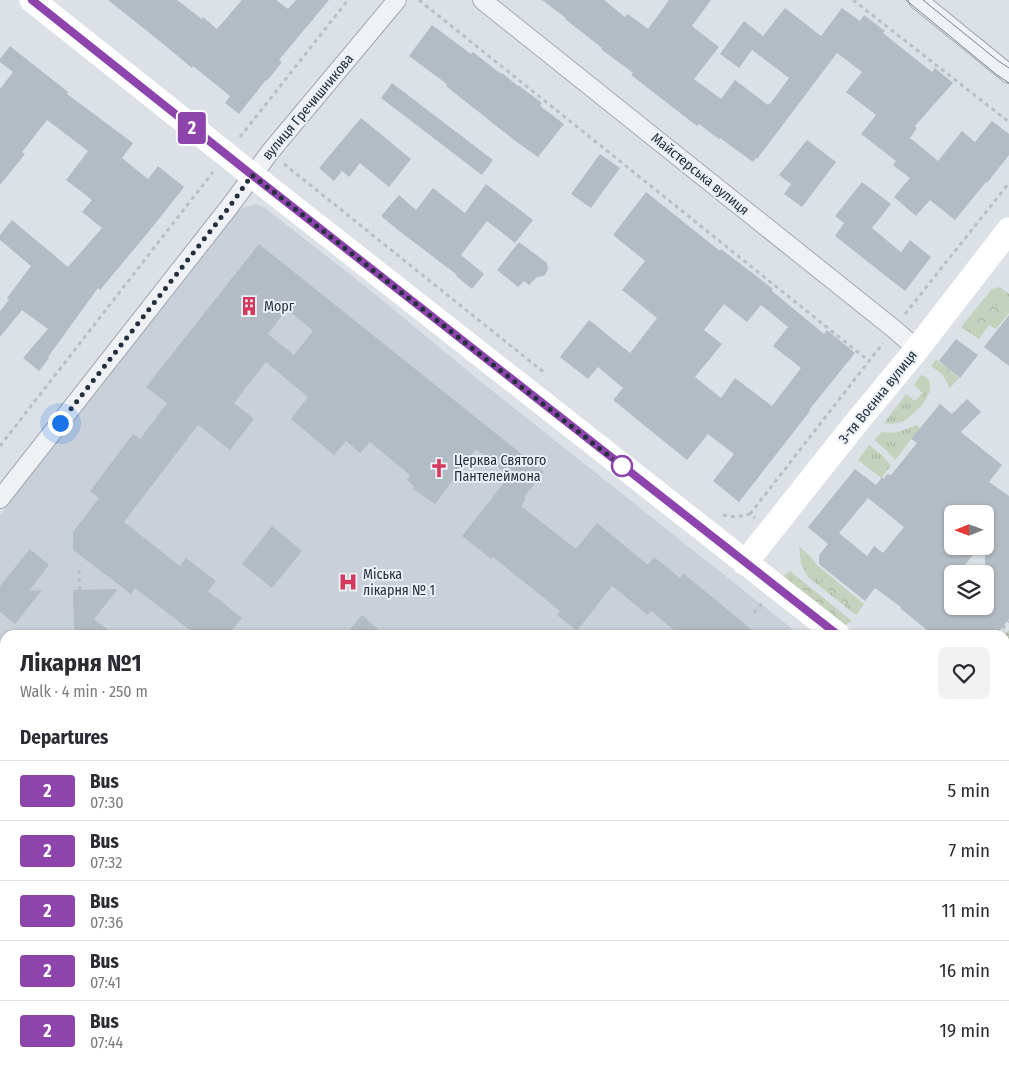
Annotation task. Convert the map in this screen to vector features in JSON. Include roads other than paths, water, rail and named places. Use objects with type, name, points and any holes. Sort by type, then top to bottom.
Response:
[{"type":"street","points":[[32,0],[832,630]]},
{"type":"street","name":"вулиця Гречишникова","points":[[0,499],[185,264],[252,175],[397,0]]},
{"type":"street","name":"Майстерська вулиця","points":[[482,0],[917,349]]},
{"type":"street","points":[[918,0],[1009,74]]},
{"type":"street","name":"3-тя Воєнна вулиця","points":[[746,563],[917,349],[1009,230]]},
{"type":"tram line","points":[[906,0],[1009,83]]},
{"type":"tram line","points":[[923,0],[1009,68]]},
{"type":"place","name":"Морг","points":[[249,306]]},
{"type":"place","name":"Церква Святого Пантелеймона","points":[[439,468]]},
{"type":"place","name":"Міська лікарня № 1","points":[[348,582]]}]
